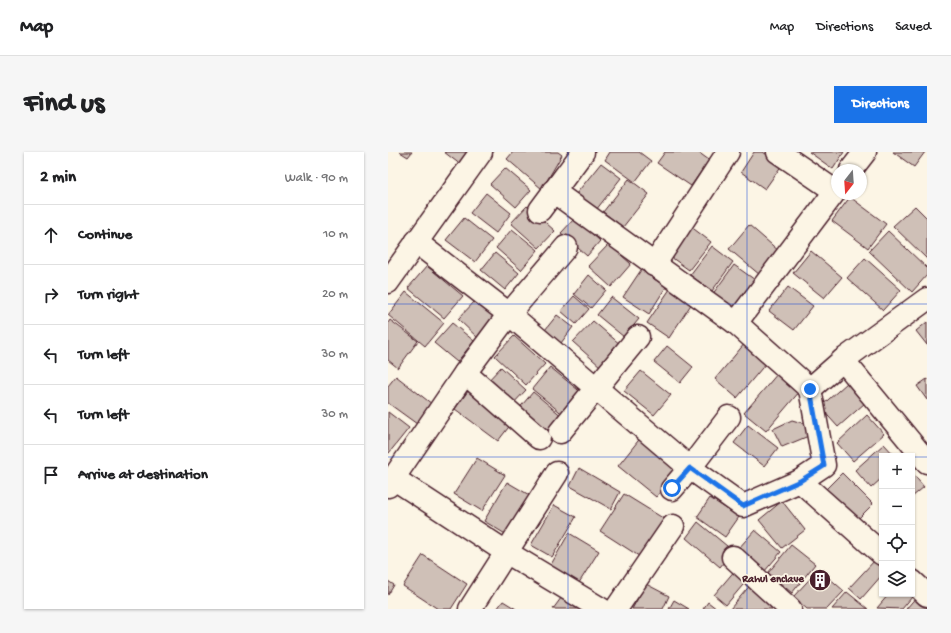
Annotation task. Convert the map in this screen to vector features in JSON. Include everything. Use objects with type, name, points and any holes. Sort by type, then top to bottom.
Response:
[{"type":"street","points":[[388,282],[481,152]]},
{"type":"street","points":[[540,210],[583,152]]},
{"type":"street","points":[[654,265],[728,152]]},
{"type":"street","points":[[778,152],[831,187]]},
{"type":"street","points":[[856,164],[865,152]]},
{"type":"street","points":[[416,242],[509,314],[690,468],[743,506],[800,481],[824,466],[810,389],[736,323],[553,191]]},
{"type":"street","points":[[736,323],[831,197]]},
{"type":"street","points":[[566,247],[509,314],[465,373],[391,482],[601,609]]},
{"type":"street","points":[[810,389],[843,360],[927,299]]},
{"type":"street","points":[[560,432],[638,337]]},
{"type":"street","points":[[843,360],[927,462]]},
{"type":"street","points":[[465,373],[539,438]]},
{"type":"street","points":[[672,488],[690,468],[729,417]]},
{"type":"street","points":[[470,609],[557,473]]},
{"type":"street","points":[[800,481],[879,551]]},
{"type":"street","points":[[616,609],[673,526]]},
{"type":"street","points":[[733,557],[790,609]]},
{"type":"street","points":[[915,584],[927,595]]},
{"type":"building","points":[[400,152],[412,152],[408,157]]},
{"type":"building","points":[[444,152],[470,152],[461,165]]},
{"type":"building","points":[[513,152],[558,152],[562,155],[542,189],[507,159]]},
{"type":"building","points":[[610,152],[639,152],[651,161],[635,182],[605,160]]},
{"type":"building","points":[[665,152],[698,152],[709,160],[691,186],[657,163]]},
{"type":"building","points":[[754,152],[763,152],[782,165],[765,189],[741,172]]},
{"type":"building","points":[[809,152],[844,152],[836,164],[831,164],[831,168]]},
{"type":"building","points":[[893,152],[925,152],[914,167]]},
{"type":"building","points":[[601,163],[621,178],[596,210],[576,194]]},
{"type":"building","points":[[505,168],[531,190],[516,207],[490,184]]},
{"type":"building","points":[[629,179],[649,194],[623,227],[603,212]]},
{"type":"building","points":[[486,193],[511,213],[496,233],[470,213]]},
{"type":"building","points":[[848,200],[854,200],[886,224],[868,248],[832,221]]},
{"type":"building","points":[[527,206],[555,231],[539,248],[511,223]]},
{"type":"building","points":[[915,206],[927,218],[927,259],[893,226]]},
{"type":"building","points":[[464,218],[492,240],[475,262],[446,240]]},
{"type":"building","points":[[575,218],[600,241],[587,256],[561,233]]},
{"type":"building","points":[[749,225],[780,252],[760,275],[729,249]]},
{"type":"building","points":[[690,226],[711,242],[689,270],[668,255]]},
{"type":"building","points":[[512,229],[538,250],[521,270],[496,248]]},
{"type":"building","points":[[888,231],[927,268],[927,275],[912,292],[869,251]]},
{"type":"building","points":[[609,244],[631,264],[611,287],[588,266]]},
{"type":"building","points":[[712,246],[733,262],[712,291],[690,275]]},
{"type":"building","points":[[811,251],[842,277],[824,298],[793,273]]},
{"type":"building","points":[[495,253],[519,273],[505,290],[481,270]]},
{"type":"building","points":[[865,258],[901,290],[883,310],[847,278]]},
{"type":"building","points":[[734,265],[758,282],[736,312],[712,295]]},
{"type":"building","points":[[427,266],[463,296],[444,318],[408,288]]},
{"type":"building","points":[[641,270],[666,287],[649,314],[623,297]]},
{"type":"building","points":[[589,275],[606,290],[591,308],[574,294]]},
{"type":"building","points":[[788,287],[813,306],[794,330],[769,311]]},
{"type":"building","points":[[670,289],[692,303],[669,338],[647,323]]},
{"type":"building","points":[[406,292],[444,323],[425,346],[388,315]]},
{"type":"building","points":[[574,296],[589,309],[576,324],[561,311]]},
{"type":"building","points":[[611,297],[639,319],[624,337],[597,315]]},
{"type":"building","points":[[476,300],[499,321],[480,340],[458,319]]},
{"type":"building","points":[[557,315],[573,327],[561,343],[545,330]]},
{"type":"building","points":[[390,320],[418,341],[398,368],[388,360],[388,323]]},
{"type":"building","points":[[593,321],[621,345],[601,367],[573,342]]},
{"type":"building","points":[[927,322],[927,345],[916,331]]},
{"type":"building","points":[[452,323],[474,341],[457,362],[434,343]]},
{"type":"building","points":[[514,336],[545,364],[526,385],[495,356]]},
{"type":"building","points":[[745,343],[767,362],[737,398],[715,379]]},
{"type":"building","points":[[667,346],[693,367],[680,383],[654,362]]},
{"type":"building","points":[[501,367],[526,390],[510,407],[485,384]]},
{"type":"building","points":[[550,367],[583,394],[565,416],[532,389]]},
{"type":"building","points":[[641,371],[671,395],[654,415],[624,391]]},
{"type":"building","points":[[778,373],[800,391],[766,431],[744,413]]},
{"type":"building","points":[[396,376],[432,404],[417,424],[388,403],[388,386]]},
{"type":"building","points":[[927,379],[927,400],[917,386]]},
{"type":"building","points":[[847,383],[865,403],[838,427],[820,407]]},
{"type":"building","points":[[471,387],[515,419],[498,441],[455,409]]},
{"type":"building","points":[[533,392],[563,417],[546,436],[517,411]]},
{"type":"building","points":[[388,412],[409,428],[389,453],[388,453]]},
{"type":"building","points":[[867,415],[884,434],[853,461],[837,443]]},
{"type":"building","points":[[792,420],[806,424],[811,435],[782,447],[773,429]]},
{"type":"building","points":[[748,425],[778,448],[764,466],[734,443]]},
{"type":"building","points":[[642,436],[681,467],[656,497],[618,466]]},
{"type":"building","points":[[884,444],[892,453],[879,453],[879,481],[871,488],[855,470]]},
{"type":"building","points":[[477,458],[505,475],[482,511],[454,494]]},
{"type":"building","points":[[579,468],[620,492],[611,509],[570,486]]},
{"type":"building","points":[[842,473],[873,504],[855,522],[825,490]]},
{"type":"building","points":[[915,476],[924,487],[915,494]]},
{"type":"building","points":[[507,482],[531,496],[507,535],[484,521]]},
{"type":"building","points":[[624,494],[666,520],[642,558],[600,531]]},
{"type":"building","points":[[710,498],[739,517],[725,537],[697,517]]},
{"type":"building","points":[[782,501],[805,530],[782,548],[759,520]]},
{"type":"building","points":[[554,505],[576,517],[552,557],[531,545]]},
{"type":"building","points":[[698,522],[733,551],[720,567],[686,538]]},
{"type":"building","points":[[755,530],[781,552],[764,572],[738,549]]},
{"type":"building","points":[[569,533],[599,551],[577,586],[549,568]]},
{"type":"building","points":[[791,545],[815,564],[792,593],[768,573]]},
{"type":"building","points":[[423,555],[467,584],[451,609],[438,609],[403,586]]},
{"type":"building","points":[[875,560],[879,564],[879,578],[861,599],[849,588]]},
{"type":"building","points":[[736,569],[748,579],[726,605],[714,595]]},
{"type":"building","name":"Rahul enclave","points":[[819,569],[844,591],[827,609],[807,609],[793,597]]},
{"type":"building","points":[[388,581],[394,585],[388,595]]},
{"type":"building","points":[[752,583],[778,609],[730,609]]},
{"type":"building","points":[[646,584],[669,596],[663,609],[632,609]]},
{"type":"building","points":[[847,592],[868,609],[832,609]]},
{"type":"building","points":[[564,594],[587,609],[553,609]]},
{"type":"building","points":[[918,595],[927,603],[927,609],[906,609]]},
{"type":"building","points":[[886,597],[912,597],[902,609],[877,608]]},
{"type":"building","points":[[674,600],[689,609],[669,609]]},
{"type":"building","points":[[503,601],[516,609],[497,609]]},
{"type":"building","points":[[708,602],[717,609],[703,609]]},
{"type":"place","name":"Rahul enclave","points":[[820,580]]},
{"type":"route","points":[[672,488],[690,468],[743,506],[800,481],[824,466],[810,389]]}]
